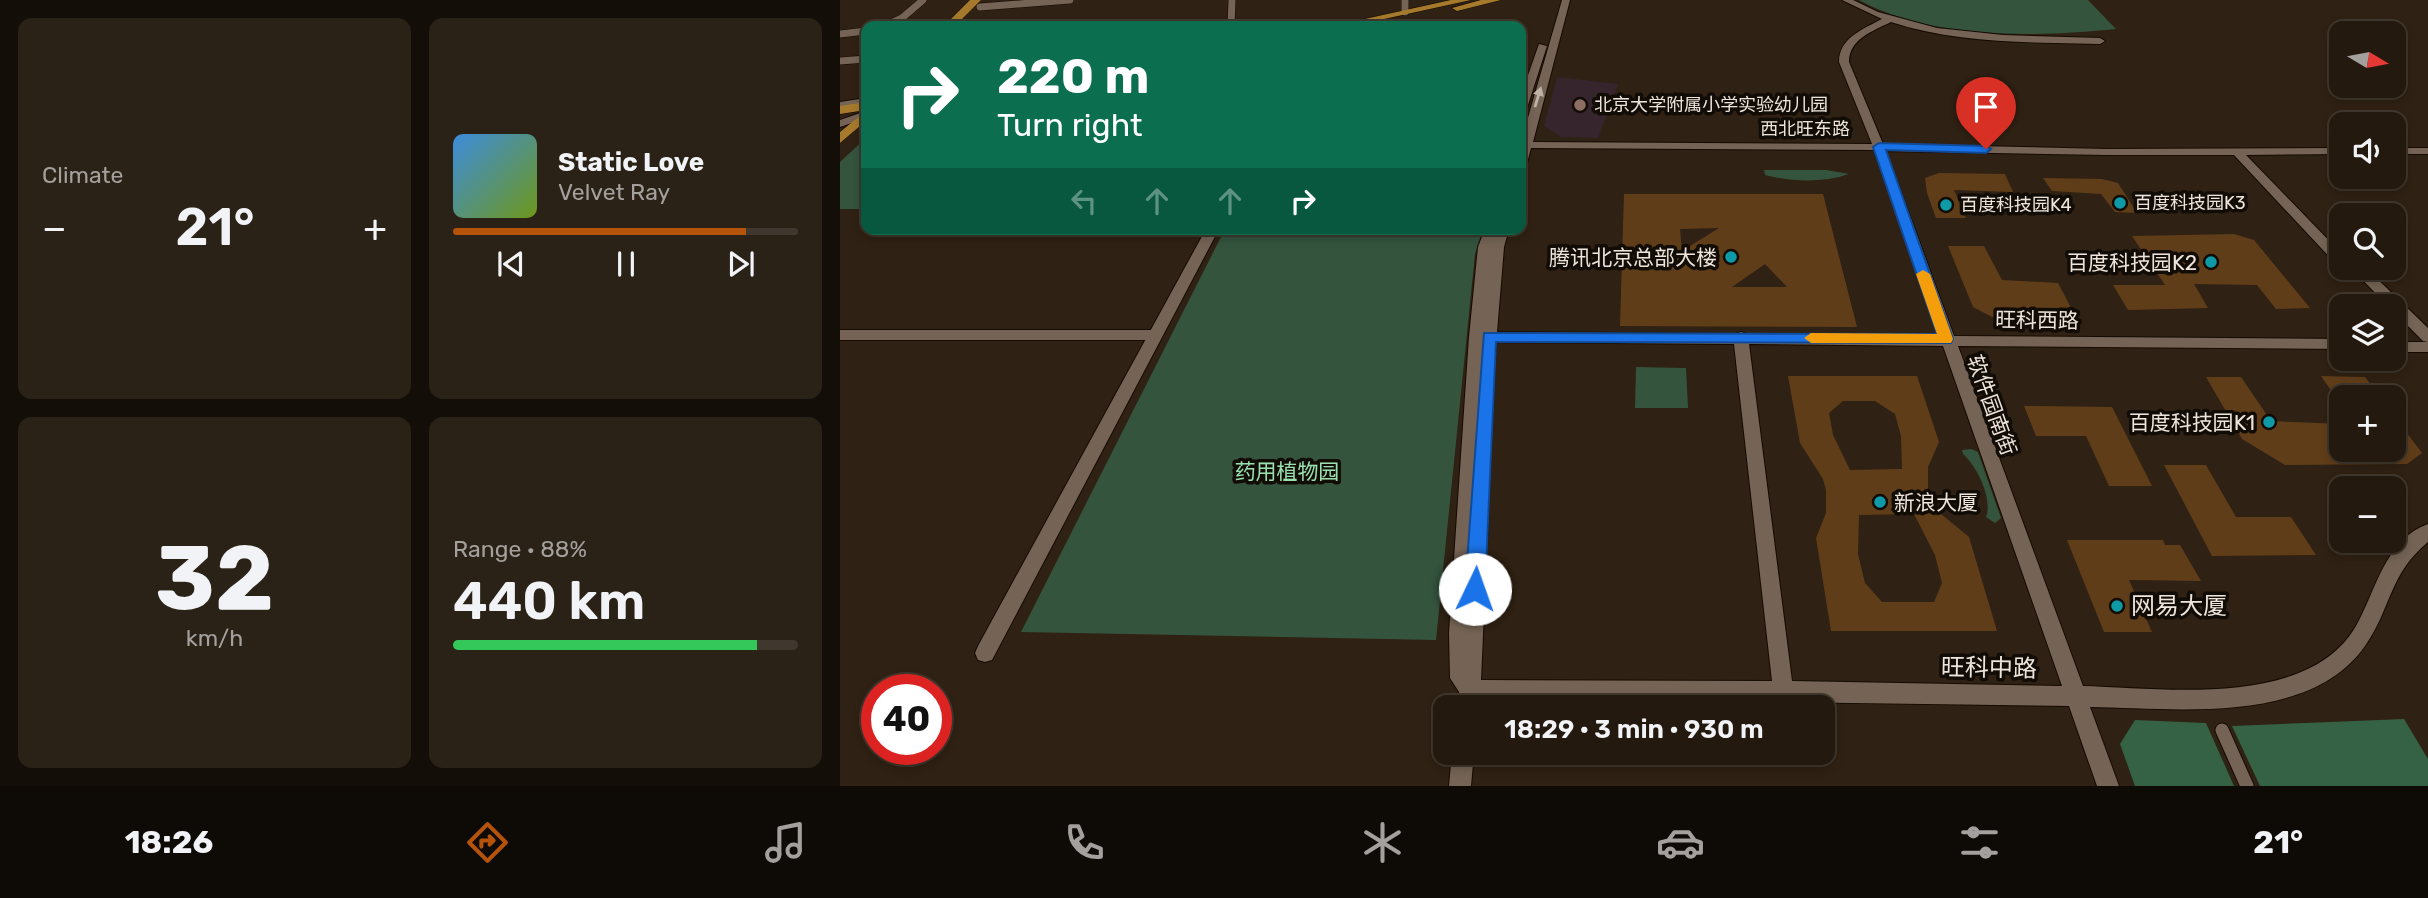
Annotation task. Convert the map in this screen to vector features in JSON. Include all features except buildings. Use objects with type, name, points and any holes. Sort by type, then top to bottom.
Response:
[{"type":"main road","points":[[1362,21],[1466,0]]},
{"type":"main road","points":[[1395,21],[1496,0]]},
{"type":"main road","points":[[956,21],[980,2]]},
{"type":"main road","points":[[967,21],[980,2]]},
{"type":"main road","points":[[842,117],[861,110]]},
{"type":"main road","points":[[840,139],[861,114]]},
{"type":"street","points":[[896,21],[923,0]]},
{"type":"street","points":[[980,2],[1070,0]]},
{"type":"street","points":[[1231,21],[1232,0]]},
{"type":"street","points":[[1405,0],[1405,12]]},
{"type":"street","points":[[1526,95],[1556,0]]},
{"type":"street","points":[[1526,135],[1566,0]]},
{"type":"street","points":[[1846,0],[1889,19],[1963,33],[2100,41]]},
{"type":"street","name":"软件园南街","points":[[1889,19],[1853,40],[1846,46],[1843,54],[1879,147],[2108,786]]},
{"type":"street","points":[[840,34],[861,32]]},
{"type":"street","points":[[840,61],[861,59]]},
{"type":"street","name":"西北旺东路","points":[[1526,145],[1879,147],[2106,152],[2329,151]]},
{"type":"street","points":[[2239,151],[2250,156],[2329,238]]},
{"type":"street","points":[[2239,151],[2329,248]]},
{"type":"street","points":[[2406,151],[2428,151]]},
{"type":"street","points":[[985,653],[1210,235]]},
{"type":"street","points":[[1468,695],[1460,678],[1459,633],[1476,337],[1485,247],[1490,235]]},
{"type":"street","points":[[1470,695],[1489,337],[1497,247],[1501,235]]},
{"type":"street","points":[[2359,280],[2374,294]]},
{"type":"street","points":[[2369,280],[2426,343]]},
{"type":"street","points":[[2406,325],[2426,343]]},
{"type":"street","points":[[840,335],[1154,335]]},
{"type":"street","name":"旺科西路","points":[[1489,337],[2329,343]]},
{"type":"street","points":[[1741,337],[1783,690]]},
{"type":"street","points":[[2406,340],[2426,343]]},
{"type":"street","points":[[2406,346],[2426,343]]},
{"type":"street","name":"旺科中路","points":[[1609,695],[1783,690],[2075,697],[2251,697],[2300,683],[2319,674],[2354,648],[2364,634],[2396,564],[2428,531]]},
{"type":"street","points":[[2222,730],[2247,786]]},
{"type":"street","points":[[1460,786],[1462,765]]},
{"type":"shaded area","name":"北京大学附属小学实验幼儿园","points":[[1557,77],[1618,84],[1598,138],[1561,137],[1544,126]]},
{"type":"green space","points":[[1859,0],[2088,0],[2116,29],[2019,34],[1951,29],[1919,23]]},
{"type":"green space","points":[[861,143],[861,209],[840,209],[840,162]]},
{"type":"green space","points":[[1764,170],[1826,170],[1849,174],[1828,179],[1797,180],[1765,175]]},
{"type":"green space","name":"药用植物园","points":[[1222,235],[1481,235],[1475,254],[1436,640],[1021,632]]},
{"type":"green space","points":[[1636,367],[1686,368],[1688,408],[1635,408]]},
{"type":"green space","points":[[1971,449],[1978,452],[2001,518],[1995,523],[1986,517],[1987,501],[1982,483],[1963,454],[1962,450]]},
{"type":"green space","points":[[2404,719],[2428,759],[2428,786],[2260,786],[2232,726]]},
{"type":"green space","points":[[2135,720],[2206,723],[2234,786],[2135,786],[2120,744]]},
{"type":"slow traffic","points":[[1811,338],[1946,339],[1923,274]]},
{"type":"place","name":"北京大学附属小学实验幼儿园","points":[[1580,105]]},
{"type":"place","name":"百度科技园K3","points":[[2120,203]]},
{"type":"place","name":"百度科技园K4","points":[[1946,205]]},
{"type":"place","name":"腾讯北京总部大楼","points":[[1731,257]]},
{"type":"place","name":"百度科技园K2","points":[[2211,262]]},
{"type":"place","name":"百度科技园K1","points":[[2269,422]]},
{"type":"place","name":"新浪大厦","points":[[1880,502]]},
{"type":"place","name":"网易大厦","points":[[2117,606]]},
{"type":"route","points":[[1475,589],[1489,337],[1946,339],[1879,147],[1986,149]]}]
